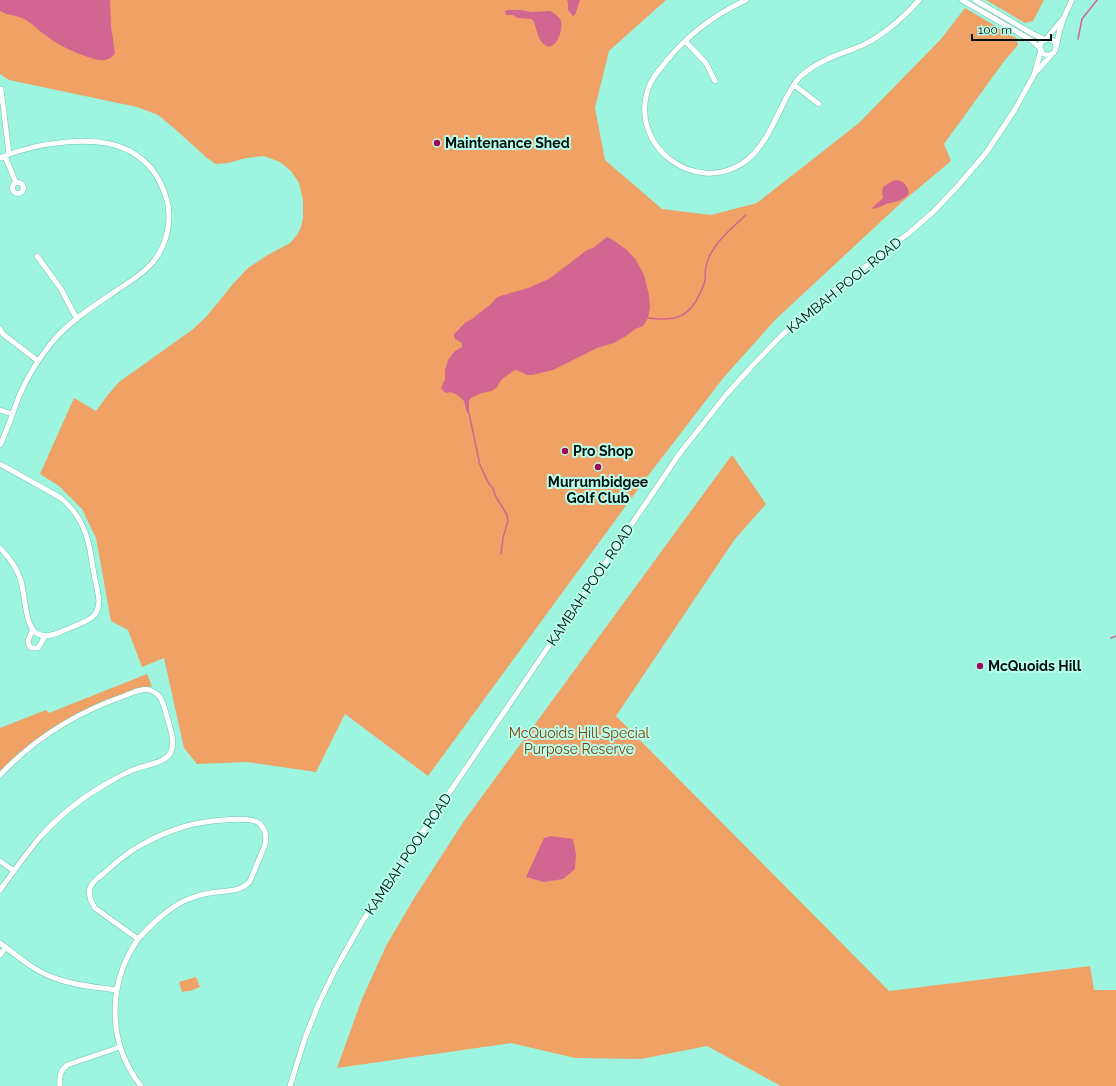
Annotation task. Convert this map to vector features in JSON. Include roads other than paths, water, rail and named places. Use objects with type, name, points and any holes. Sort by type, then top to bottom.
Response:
[{"type":"street","points":[[746,0],[712,18],[685,41],[657,72],[646,95],[646,122],[653,141],[661,152],[683,168],[701,173],[712,173],[726,170],[743,163],[758,149],[765,139],[794,85],[804,73],[813,67],[881,35],[904,17],[919,0]]},
{"type":"street","points":[[962,0],[1031,40],[1044,54],[1048,55],[1055,52],[1064,17],[1072,0]]},
{"type":"street","points":[[975,0],[1033,34],[1051,40],[1054,42],[1056,48]]},
{"type":"street","points":[[1041,50],[1041,44],[1064,17]]},
{"type":"street","points":[[685,41],[706,63],[715,81]]},
{"type":"street","name":"KAMBAH POOL ROAD","points":[[1034,75],[1041,50]]},
{"type":"street","name":"KAMBAH POOL ROAD","points":[[290,1086],[305,1038],[319,1003],[362,922],[680,453],[726,395],[778,340],[828,295],[921,223],[956,188],[998,136],[1034,75],[1052,54]]},
{"type":"street","points":[[794,85],[819,104]]},
{"type":"street","points":[[1,90],[5,156],[16,183]]},
{"type":"street","points":[[0,445],[28,378],[38,361],[55,339],[77,319],[142,273],[152,263],[165,241],[169,223],[169,205],[164,189],[151,167],[131,152],[114,145],[78,142],[58,143],[38,146],[5,156]]},
{"type":"street","points":[[38,256],[61,289],[77,319]]},
{"type":"street","points":[[0,329],[3,334],[38,361]]},
{"type":"street","points":[[0,410],[12,414]]},
{"type":"street","points":[[0,464],[61,498],[77,515],[88,543],[99,600],[97,612],[91,618],[54,635],[45,636],[37,634],[29,622],[17,571],[8,556],[0,548]]},
{"type":"street","points":[[33,630],[28,642],[31,648],[38,648],[45,636]]},
{"type":"street","points":[[0,775],[23,753],[45,737],[91,709],[146,689],[157,693],[164,704],[172,739],[172,749],[169,754],[162,760],[138,768],[116,778],[92,792],[76,804],[40,837],[0,890]]},
{"type":"street","points":[[138,939],[95,908],[91,901],[89,893],[92,884],[110,867],[146,842],[185,826],[228,820],[252,820],[262,826],[265,831],[265,845],[248,884],[244,888],[238,890],[209,893],[185,901],[163,914],[138,939],[125,963],[116,990],[116,1019],[120,1047],[130,1070],[141,1086]]},
{"type":"street","points":[[0,861],[14,871]]},
{"type":"street","points":[[0,943],[34,968],[52,977],[64,981],[116,990]]},
{"type":"street","points":[[0,955],[6,947]]},
{"type":"street","points":[[60,1086],[60,1074],[62,1069],[67,1065],[120,1047]]},
{"type":"waterway","points":[[1078,39],[1082,19],[1097,0]]},
{"type":"waterway","points":[[648,318],[673,318],[686,313],[691,308],[696,302],[704,284],[705,272],[712,251],[725,234],[746,215]]},
{"type":"waterway","points":[[469,413],[479,463],[507,515],[508,521],[503,538],[501,554]]},
{"type":"waterway","points":[[1111,638],[1116,636]]},
{"type":"place","name":"Maintenance Shed","points":[[437,143]]},
{"type":"place","name":"Pro Shop","points":[[565,451]]},
{"type":"place","name":"Murrumbidgee Golf Club","points":[[598,467]]},
{"type":"place","name":"McQuoids Hill","points":[[980,666]]},
{"type":"park label","name":"McQuoids Hill Special Purpose Reserve","points":[[579,742]]}]
